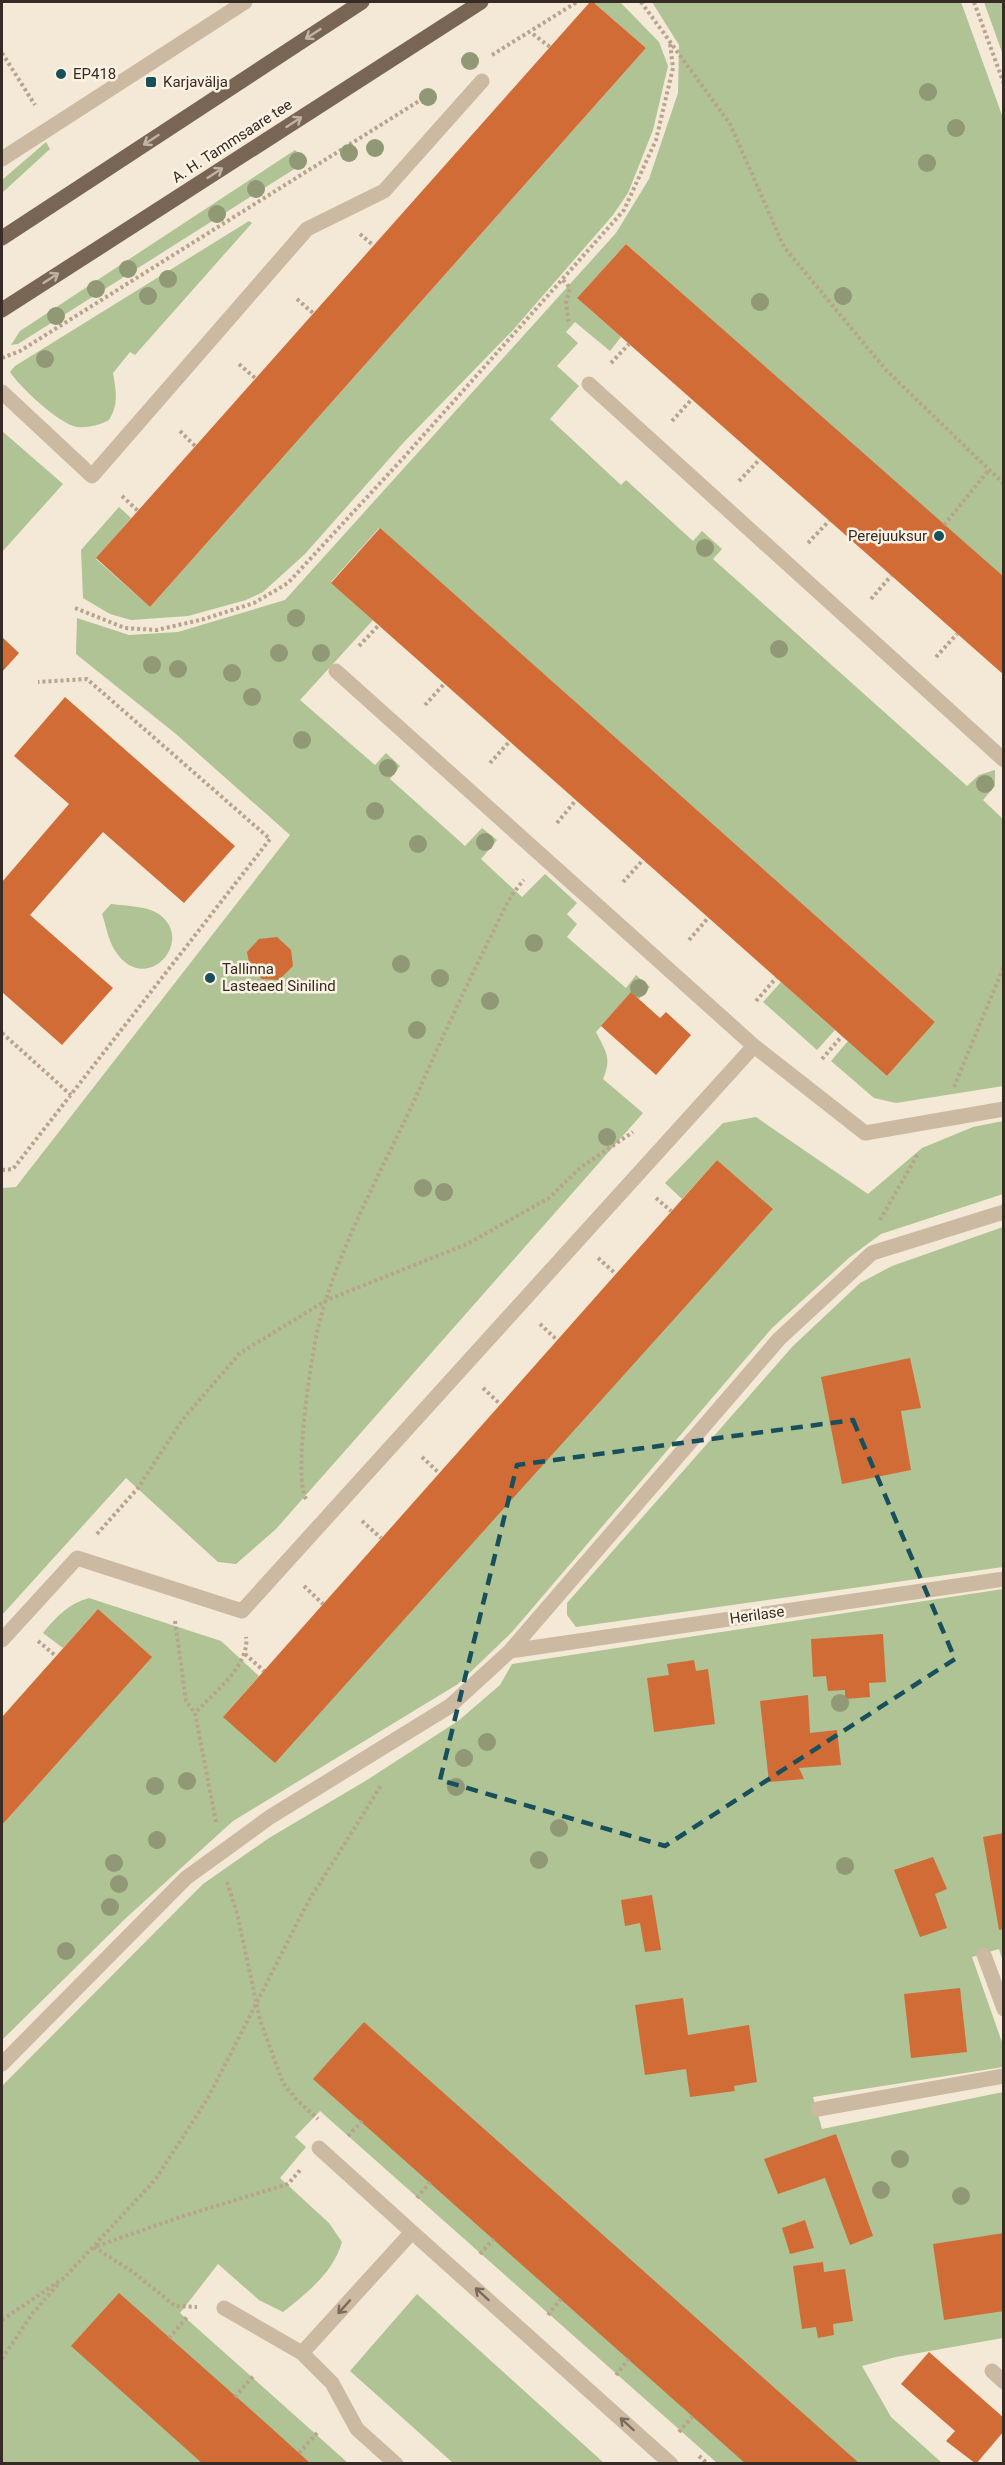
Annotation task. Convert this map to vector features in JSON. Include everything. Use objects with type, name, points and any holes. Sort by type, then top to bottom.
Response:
[{"type":"main road","points":[[2,238],[362,2]]},
{"type":"main road","name":"A. H. Tammsaare tee","points":[[2,310],[481,2]]},
{"type":"street","points":[[2,159],[245,2]]},
{"type":"street","points":[[2,392],[92,476],[307,230],[384,191],[482,81]]},
{"type":"street","points":[[589,384],[1004,760]]},
{"type":"street","points":[[336,671],[754,1046],[864,1133],[1004,1109]]},
{"type":"street","points":[[2,1640],[76,1558],[242,1611],[754,1046]]},
{"type":"street","points":[[2,2064],[186,1878],[270,1817],[450,1706],[510,1652],[779,1340],[872,1253],[1004,1212]]},
{"type":"street","name":"Herilase","points":[[510,1652],[1004,1579]]},
{"type":"street","points":[[984,1955],[1004,2009]]},
{"type":"street","points":[[818,2109],[1004,2076]]},
{"type":"street","points":[[319,2148],[671,2463]]},
{"type":"street","points":[[302,2353],[412,2232]]},
{"type":"street","points":[[224,2308],[302,2353],[332,2383],[357,2429],[396,2463]]},
{"type":"street","points":[[998,2370],[1004,2382]]},
{"type":"path","points":[[484,60],[577,2]]},
{"type":"path","points":[[641,2],[730,124],[784,247],[886,370],[1004,484]]},
{"type":"path","points":[[974,2],[1004,84]]},
{"type":"path","points":[[533,34],[549,47]]},
{"type":"path","points":[[75,608],[124,628],[157,630],[204,619],[254,603],[288,583],[624,210],[645,169],[665,107],[673,68],[670,43]]},
{"type":"path","points":[[2,53],[48,129]]},
{"type":"path","points":[[2,358],[20,351],[434,92]]},
{"type":"path","points":[[357,232],[373,245]]},
{"type":"path","points":[[563,280],[570,288],[566,303],[569,324]]},
{"type":"path","points":[[297,298],[314,313]]},
{"type":"path","points":[[612,363],[629,344]]},
{"type":"path","points":[[239,364],[255,378]]},
{"type":"path","points":[[671,422],[692,399]]},
{"type":"path","points":[[180,431],[195,446]]},
{"type":"path","points":[[739,481],[759,459]]},
{"type":"path","points":[[944,525],[989,470]]},
{"type":"path","points":[[122,496],[138,511]]},
{"type":"path","points":[[808,543],[829,521]]},
{"type":"path","points":[[872,599],[891,576]]},
{"type":"path","points":[[359,646],[379,625]]},
{"type":"path","points":[[936,657],[957,634]]},
{"type":"path","points":[[2,1170],[13,1169],[270,839],[87,680],[38,682]]},
{"type":"path","points":[[424,705],[445,684]]},
{"type":"path","points":[[490,764],[510,741]]},
{"type":"path","points":[[556,823],[576,801]]},
{"type":"path","points":[[325,1518],[304,1498],[302,1485],[313,1355],[327,1300],[354,1232],[465,989],[515,890],[544,858]]},
{"type":"path","points":[[624,882],[643,860]]},
{"type":"path","points":[[689,940],[708,918]]},
{"type":"path","points":[[953,1090],[1004,966]]},
{"type":"path","points":[[756,1000],[776,978]]},
{"type":"path","points":[[2,1033],[71,1095]]},
{"type":"path","points":[[822,1059],[842,1036]]},
{"type":"path","points":[[76,1558],[138,1488],[183,1419],[240,1353],[327,1300],[467,1244],[549,1198],[581,1167],[647,1123],[671,1138]]},
{"type":"path","points":[[872,1253],[868,1240],[922,1148]]},
{"type":"path","points":[[652,1193],[671,1211]]},
{"type":"path","points":[[596,1256],[616,1274]]},
{"type":"path","points":[[537,1321],[557,1340]]},
{"type":"path","points":[[480,1386],[500,1404]]},
{"type":"path","points":[[419,1454],[440,1473]]},
{"type":"path","points":[[361,1520],[381,1538]]},
{"type":"path","points":[[302,1584],[323,1604]]},
{"type":"path","points":[[195,1713],[243,1660],[247,1647],[242,1611]]},
{"type":"path","points":[[175,1621],[186,1701],[195,1713],[221,1851],[260,2020],[284,2083],[297,2100],[343,2141],[362,2121]]},
{"type":"path","points":[[34,1636],[56,1656]]},
{"type":"path","points":[[245,1654],[264,1671]]},
{"type":"path","points":[[2,2359],[32,2313],[155,2180],[189,2131],[255,2000],[308,1902],[385,1780]]},
{"type":"path","points":[[94,2247],[183,2216],[288,2184],[333,2132]]},
{"type":"path","points":[[413,2202],[430,2182]]},
{"type":"path","points":[[476,2258],[494,2240]]},
{"type":"path","points":[[94,2247],[133,2272],[175,2306]]},
{"type":"path","points":[[2,2320],[64,2278]]},
{"type":"path","points":[[545,2319],[561,2300]]},
{"type":"path","points":[[169,2338],[188,2316]]},
{"type":"path","points":[[612,2379],[629,2359]]},
{"type":"path","points":[[235,2397],[254,2375]]},
{"type":"path","points":[[676,2435],[693,2416]]},
{"type":"path","points":[[299,2453],[318,2432]]},
{"type":"path","points":[[692,2450],[708,2463]]},
{"type":"highlighted area","points":[[853,1420],[955,1659],[665,1846],[440,1780],[517,1465]]},
{"type":"green space","points":[[593,2],[620,2],[659,42],[668,66],[653,130],[628,193],[613,215],[513,330],[404,442],[305,554],[263,592],[246,600],[188,616],[131,620],[110,614],[83,598],[81,550],[119,507],[131,518],[96,559],[150,607],[646,48]]},
{"type":"green space","points":[[652,2],[961,2],[1003,118],[1003,577],[626,244],[577,298],[621,337],[610,351],[575,322],[566,332],[578,343],[557,366],[579,386],[550,419],[621,485],[626,480],[693,541],[702,531],[722,549],[713,559],[967,786],[979,775],[995,770],[995,786],[983,800],[1003,819],[1003,1086],[896,1103],[874,1098],[831,1061],[848,1041],[887,1076],[935,1022],[379,528],[331,582],[373,620],[300,700],[375,765],[386,753],[400,766],[390,779],[465,846],[482,828],[497,840],[481,859],[522,897],[545,874],[577,903],[567,914],[577,924],[567,937],[626,988],[636,975],[650,987],[639,999],[631,993],[596,1032],[607,1060],[603,1079],[643,1113],[276,1529],[236,1564],[218,1562],[126,1478],[2,1615],[2,1188],[16,1187],[290,835],[176,734],[76,654],[77,618],[129,635],[178,632],[285,600],[616,233],[649,179],[678,93],[679,45]]},
{"type":"green space","points":[[984,2],[1003,2],[1003,55]]},
{"type":"green space","points":[[46,142],[50,149],[2,193],[2,180]]},
{"type":"green space","points":[[295,150],[307,161],[18,344],[11,345],[20,331]]},
{"type":"green space","points":[[249,221],[252,223],[135,355],[130,352],[113,373],[116,392],[109,420],[85,427],[69,424],[40,404],[10,372],[15,366]]},
{"type":"green space","points":[[2,431],[63,484],[2,552]]},
{"type":"green space","points":[[111,904],[144,908],[155,912],[170,926],[172,939],[169,951],[162,961],[151,967],[139,969],[126,963],[112,945],[102,914]]},
{"type":"green space","points":[[781,982],[835,1030],[817,1050],[763,1002]]},
{"type":"green space","points":[[756,1117],[868,1194],[922,1148],[973,1127],[1003,1121],[1003,1194],[881,1234],[850,1257],[772,1328],[512,1632],[458,1684],[233,1821],[126,1918],[2,2040],[2,1825],[151,1657],[98,1609],[63,1648],[43,1633],[63,1611],[89,1598],[221,1641],[259,1676],[223,1717],[772,1209],[717,1160],[682,1199],[665,1183],[723,1123]]},
{"type":"green space","points":[[1003,1227],[1003,1567],[576,1627],[567,1615],[567,1603],[793,1346],[860,1283],[892,1266]]},
{"type":"green space","points":[[1003,1589],[1003,1962],[999,1949],[972,1957],[1003,2045],[1003,2067],[813,2097],[822,2129],[1003,2092],[1003,2338],[896,2357],[862,2366],[891,2417],[942,2463],[717,2463],[320,2111],[295,2137],[306,2147],[280,2178],[329,2223],[342,2242],[326,2273],[310,2290],[283,2312],[259,2300],[218,2264],[180,2313],[348,2463],[2,2463],[2,2086],[203,1884],[269,1838],[367,1780],[458,1721],[500,1685],[512,1664]]},
{"type":"green space","points":[[417,2294],[604,2463],[453,2463],[350,2371]]},
{"type":"building","points":[[590,2],[593,2],[646,48],[150,607],[96,558]]},
{"type":"building","points":[[626,244],[1004,577],[1004,675],[577,298]]},
{"type":"building","points":[[380,528],[935,1022],[887,1076],[331,583]]},
{"type":"building","points":[[2,637],[19,653],[2,672]]},
{"type":"building","points":[[65,697],[235,846],[184,903],[103,832],[30,915],[113,988],[62,1045],[2,992],[2,882],[69,804],[14,756]]},
{"type":"building","points":[[277,937],[291,950],[293,966],[279,980],[262,979],[250,969],[247,952],[259,939]]},
{"type":"building","points":[[631,992],[660,1018],[666,1012],[691,1035],[656,1075],[601,1026]]},
{"type":"building","points":[[717,1160],[773,1209],[275,1763],[223,1717]]},
{"type":"building","points":[[910,1358],[921,1408],[901,1411],[911,1470],[842,1484],[821,1377]]},
{"type":"building","points":[[98,1609],[152,1657],[2,1825],[2,1717]]},
{"type":"building","points":[[883,1634],[886,1682],[869,1683],[870,1697],[845,1699],[845,1690],[828,1691],[826,1676],[813,1677],[811,1639]]},
{"type":"building","points":[[694,1660],[696,1671],[708,1669],[715,1724],[654,1732],[647,1678],[669,1675],[667,1664]]},
{"type":"building","points":[[808,1695],[810,1733],[837,1730],[841,1765],[799,1768],[804,1779],[769,1782],[760,1701]]},
{"type":"building","points":[[1004,1833],[1004,1929],[999,1930],[983,1837]]},
{"type":"building","points":[[933,1857],[947,1889],[935,1894],[947,1928],[920,1937],[894,1870]]},
{"type":"building","points":[[652,1895],[661,1950],[645,1952],[640,1923],[625,1926],[621,1900]]},
{"type":"building","points":[[960,1988],[967,2052],[911,2058],[904,1994]]},
{"type":"building","points":[[683,1998],[688,2035],[749,2025],[757,2082],[734,2086],[735,2091],[690,2097],[686,2069],[645,2075],[635,2005]]},
{"type":"building","points":[[364,2022],[860,2464],[746,2464],[313,2079]]},
{"type":"building","points":[[836,2134],[873,2236],[850,2245],[825,2178],[778,2194],[764,2159]]},
{"type":"building","points":[[805,2220],[814,2248],[790,2254],[782,2228]]},
{"type":"building","points":[[1004,2233],[1004,2311],[944,2320],[933,2244]]},
{"type":"building","points":[[823,2262],[824,2272],[845,2269],[853,2321],[833,2324],[834,2335],[818,2338],[816,2327],[802,2329],[793,2266]]},
{"type":"building","points":[[119,2293],[311,2464],[203,2464],[71,2346]]},
{"type":"building","points":[[929,2352],[1004,2418],[1004,2431],[976,2464],[946,2441],[955,2431],[901,2384]]},
{"type":"place","name":"EP418","points":[[61,74]]},
{"type":"place","name":"Karjavälja","points":[[151,82]]},
{"type":"place","name":"Perejuuksur","points":[[939,536]]},
{"type":"place","name":"Tallinna Lasteaed Sinilind","points":[[210,978]]}]
